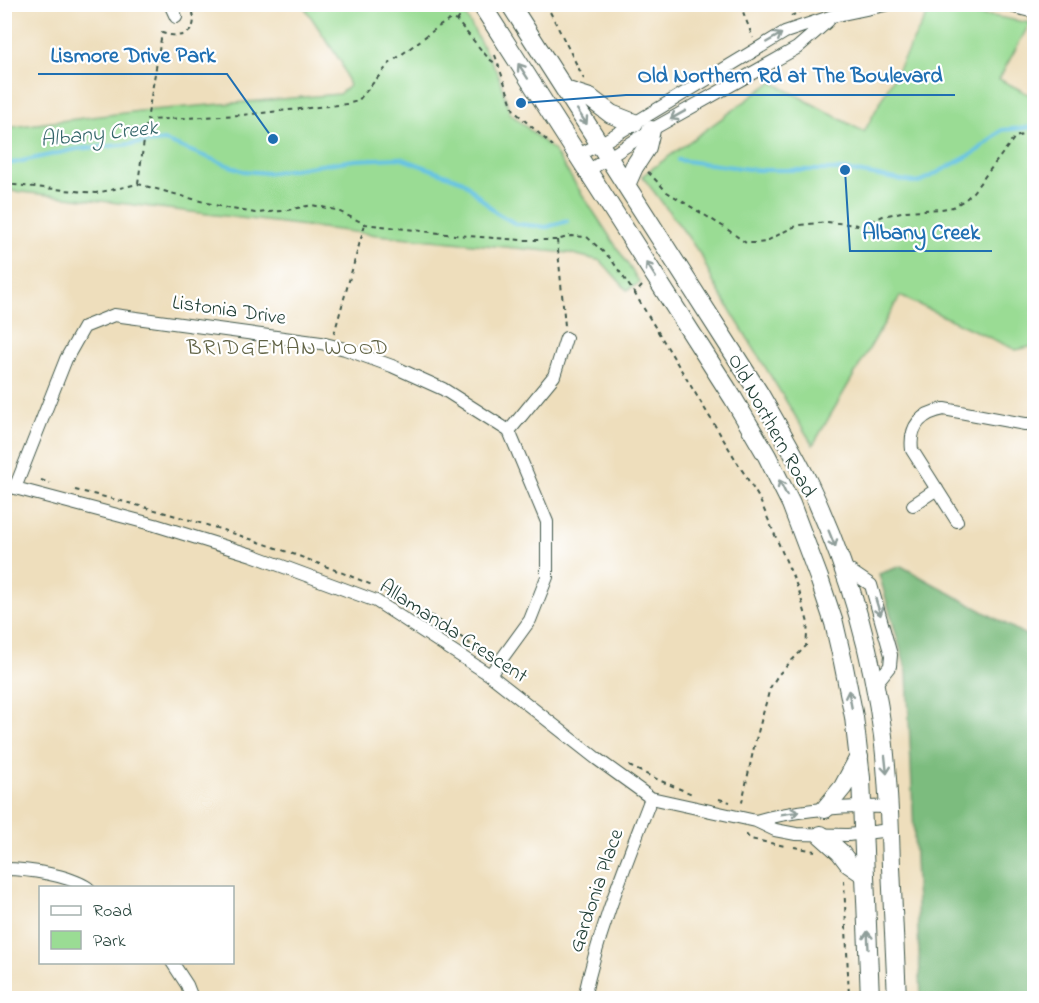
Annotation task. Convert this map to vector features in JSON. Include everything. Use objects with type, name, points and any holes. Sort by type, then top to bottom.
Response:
[{"type":"highway","name":"Old Northern Road","points":[[510,4],[759,393],[782,432],[812,492],[842,565],[856,610],[874,686],[882,733],[890,807],[897,999]]},
{"type":"highway","name":"Old Northern Road","points":[[470,6],[578,155],[733,398],[767,456],[791,504],[834,623],[854,717],[864,833],[870,999]]},
{"type":"highway","points":[[565,90],[590,98],[611,114],[634,123]]},
{"type":"highway","points":[[626,185],[647,147],[651,130]]},
{"type":"highway","points":[[825,809],[843,787],[859,757]]},
{"type":"highway","points":[[819,843],[840,852],[849,864],[865,875]]},
{"type":"street","points":[[170,4],[176,17]]},
{"type":"street","points":[[588,171],[604,151],[634,123],[755,42],[833,16],[890,4]]},
{"type":"street","points":[[1003,4],[1035,12]]},
{"type":"street","points":[[578,155],[604,151],[651,130],[797,48],[833,16]]},
{"type":"street","name":"Listonia Drive","points":[[10,486],[66,359],[84,327],[114,315],[331,345],[392,366],[443,389],[509,431]]},
{"type":"street","points":[[490,675],[530,620],[547,578],[548,522],[509,431],[554,376],[566,338]]},
{"type":"street","points":[[957,521],[912,450],[911,438],[921,419],[931,411],[944,409],[1035,424]]},
{"type":"street","name":"Allamanda Crescent","points":[[10,486],[166,528],[252,555],[376,602],[490,675],[651,798],[756,821],[775,830],[796,834],[819,843],[848,835],[890,830]]},
{"type":"street","points":[[913,505],[937,489]]},
{"type":"street","name":"Gardonia Place","points":[[584,999],[607,914],[651,798]]},
{"type":"street","name":"Allamanda Crescent","points":[[756,821],[780,814],[825,809],[862,806],[890,807]]},
{"type":"street","points":[[4,869],[20,869],[78,881],[85,886]]},
{"type":"street","points":[[173,964],[187,985],[192,999]]},
{"type":"path","points":[[138,184],[162,33],[174,37],[184,35],[192,28],[195,16],[190,4]]},
{"type":"path","points":[[546,4],[583,79],[590,86]]},
{"type":"path","points":[[740,4],[755,42],[745,41]]},
{"type":"path","points":[[789,17],[816,4]]},
{"type":"path","points":[[458,21],[470,6]]},
{"type":"path","points":[[147,120],[242,115],[358,101],[389,64],[438,27],[452,20],[458,21],[489,59],[498,65]]},
{"type":"path","points":[[494,53],[514,111],[555,147]]},
{"type":"path","points":[[644,168],[667,192],[746,243],[757,243],[765,242],[800,225],[827,222],[858,225],[906,211],[953,207],[973,192],[1015,137],[1035,132]]},
{"type":"path","points":[[4,184],[96,193],[138,184],[226,208],[255,213],[283,211],[312,205],[336,210],[365,224],[455,235],[521,240],[587,237],[611,259],[635,294],[759,498],[799,591],[808,623],[806,646],[778,675],[770,688],[741,807],[717,799]]},
{"type":"path","points":[[331,345],[365,224]]},
{"type":"path","points":[[556,240],[566,338]]},
{"type":"path","points":[[635,294],[643,285]]},
{"type":"path","points":[[623,762],[693,794]]},
{"type":"path","points":[[746,834],[750,839],[819,843]]},
{"type":"path","points":[[842,874],[849,999]]},
{"type":"green space","points":[[303,5],[460,5],[498,74],[510,113],[554,151],[640,283],[627,290],[601,261],[569,253],[378,235],[5,190],[5,128],[140,111],[339,94],[349,86],[341,62]]},
{"type":"green space","points":[[927,15],[992,16],[1030,23],[999,79],[1034,97],[1034,346],[1016,350],[900,296],[813,445],[713,282],[702,257],[642,176],[772,82],[864,132]]},
{"type":"green space","points":[[901,566],[1029,637],[1034,635],[1034,998],[921,998],[907,672],[879,574]]},
{"type":"waterway","name":"Albany Creek","points":[[678,160],[757,170],[845,170],[918,183],[976,152],[1002,130],[1034,127]]},
{"type":"waterway","name":"Albany Creek","points":[[4,165],[77,149],[165,141],[243,171],[268,173],[354,160],[400,158],[463,181],[495,212],[516,224],[547,227],[567,221]]},
{"type":"place","name":"Old Northern Rd at The Boulevard","points":[[521,103]]},
{"type":"place","name":"Lismore Drive Park","points":[[273,139]]},
{"type":"place","name":"Albany Creek","points":[[845,170]]},
{"type":"district","name":"BRIDGEMAN WOOD","points":[[288,349]]}]
